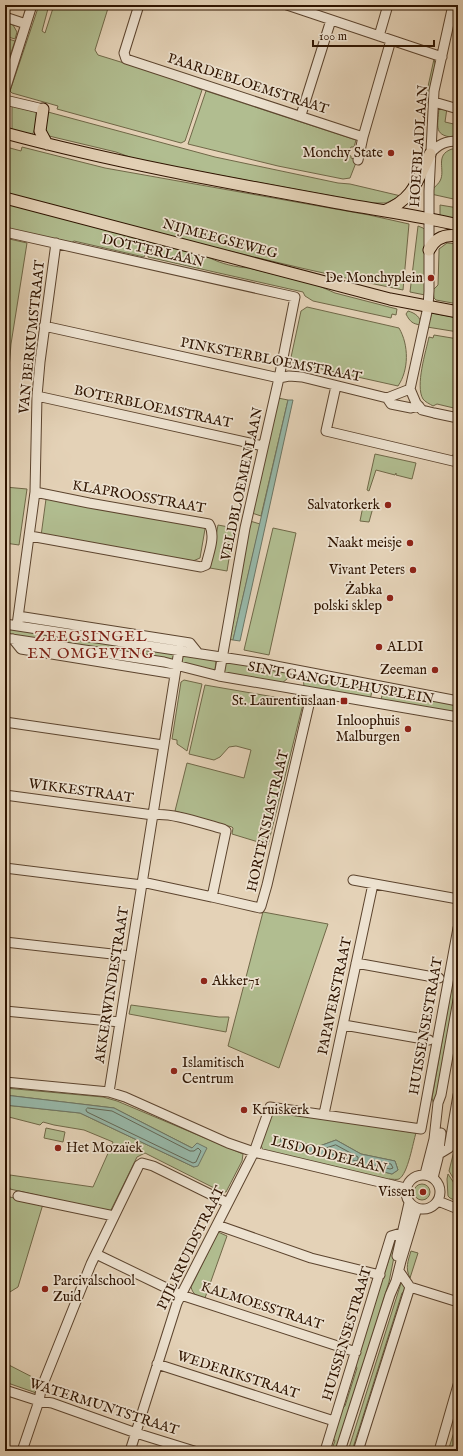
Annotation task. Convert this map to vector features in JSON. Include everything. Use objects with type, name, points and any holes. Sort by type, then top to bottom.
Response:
[{"type":"main road","points":[[43,109],[40,131],[47,144]]},
{"type":"main road","points":[[5,133],[47,144],[230,183],[458,225]]},
{"type":"main road","points":[[383,212],[395,207],[412,192],[430,154]]},
{"type":"main road","name":"NIJMEEGSEWEG","points":[[5,198],[376,296],[428,307]]},
{"type":"main road","points":[[429,250],[432,245],[444,236],[458,236]]},
{"type":"main road","points":[[428,307],[458,312]]},
{"type":"street","points":[[5,90],[32,5]]},
{"type":"street","name":"PAARDEBLOEMSTRAAT","points":[[139,5],[124,53],[124,57],[126,59],[363,137]]},
{"type":"street","points":[[287,5],[442,58]]},
{"type":"street","points":[[379,36],[388,5]]},
{"type":"street","name":"HOEFBLADLAAN","points":[[428,219],[434,91],[442,58],[453,25],[453,5]]},
{"type":"street","points":[[5,17],[26,24]]},
{"type":"street","points":[[301,116],[330,20]]},
{"type":"street","points":[[358,160],[363,137],[391,40]]},
{"type":"street","points":[[5,100],[43,109]]},
{"type":"street","points":[[434,102],[458,109]]},
{"type":"street","points":[[430,154],[439,144],[449,141],[458,141]]},
{"type":"street","points":[[422,409],[412,396],[410,389],[428,307],[428,219]]},
{"type":"street","name":"DOTTERLAAN","points":[[5,232],[295,297]]},
{"type":"street","name":"VAN BERKUMSTRAAT","points":[[17,622],[35,492],[37,396],[44,326],[56,243]]},
{"type":"street","name":"VELDBLOEMENLAAN","points":[[219,676],[245,528],[279,378],[295,297]]},
{"type":"street","name":"PINKSTERBLOEMSTRAAT","points":[[44,326],[279,378],[289,376],[302,377],[387,398],[392,404],[422,409],[458,418]]},
{"type":"street","points":[[336,386],[326,432],[457,462],[458,456]]},
{"type":"street","points":[[387,398],[410,389]]},
{"type":"street","name":"BOTERBLOEMSTRAAT","points":[[37,396],[263,446]]},
{"type":"street","name":"KLAPROOSSTRAAT","points":[[30,536],[201,567],[206,565],[212,536],[210,524],[35,492]]},
{"type":"street","points":[[5,624],[17,622],[24,617],[190,643],[198,653]]},
{"type":"street","name":"SINT GANGULPHUSPLEIN","points":[[17,622],[260,663],[294,679],[312,692],[458,717]]},
{"type":"street","name":"SINT GANGULPHUSPLEIN","points":[[9,638],[176,670],[219,676],[294,679],[458,701]]},
{"type":"street","name":"AKKERWINDESTRAAT","points":[[109,1092],[179,650]]},
{"type":"street","name":"HORTENSIASTRAAT","points":[[212,897],[260,908],[261,906],[266,893],[312,692]]},
{"type":"street","points":[[5,722],[163,745]]},
{"type":"street","name":"WIKKESTRAAT","points":[[5,796],[153,815]]},
{"type":"street","points":[[5,868],[142,883],[212,897],[226,831],[174,817],[158,814],[153,815]]},
{"type":"street","points":[[352,880],[458,898]]},
{"type":"street","name":"PAPAVERSTRAAT","points":[[324,1114],[373,884]]},
{"type":"street","name":"HUISSENSESTRAAT","points":[[422,1129],[458,928]]},
{"type":"street","points":[[5,942],[130,956]]},
{"type":"street","points":[[356,963],[439,978]]},
{"type":"street","name":"HUISSENSESTRAAT","points":[[429,1176],[438,1103],[441,1095],[458,1000]]},
{"type":"street","points":[[5,1011],[120,1022]]},
{"type":"street","points":[[344,1025],[429,1040]]},
{"type":"street","points":[[5,1082],[109,1092],[125,1097],[223,1141],[254,1152]]},
{"type":"street","name":"HUISSENSESTRAAT","points":[[429,1176],[439,1154],[443,1105],[441,1095]]},
{"type":"street","name":"HUISSENSESTRAAT","points":[[439,1154],[449,1148],[455,1135],[458,1095]]},
{"type":"street","points":[[428,1096],[437,1113]]},
{"type":"street","name":"LISDODDELAAN","points":[[405,1188],[254,1152],[270,1107],[422,1129]]},
{"type":"street","name":"PIJLKRUIDSTRAAT","points":[[130,1451],[177,1303],[254,1152]]},
{"type":"street","points":[[22,1451],[39,1401],[41,1389],[96,1254],[136,1171],[142,1163],[153,1166],[228,1203]]},
{"type":"street","points":[[417,1175],[429,1176],[439,1186],[440,1191],[438,1201],[429,1208],[417,1208],[409,1203],[405,1193],[405,1188],[413,1177],[417,1175]]},
{"type":"street","points":[[18,1196],[114,1216]]},
{"type":"street","points":[[438,1201],[458,1209]]},
{"type":"street","name":"HUISSENSESTRAAT","points":[[390,1295],[401,1233],[409,1203]]},
{"type":"street","name":"HUISSENSESTRAAT","points":[[340,1451],[390,1295],[396,1281],[417,1208]]},
{"type":"street","points":[[217,1225],[311,1258],[380,1275]]},
{"type":"street","name":"HUISSENSESTRAAT","points":[[325,1451],[391,1236],[401,1233]]},
{"type":"street","name":"KALMOESSTRAAT","points":[[96,1254],[181,1295],[356,1352]]},
{"type":"street","points":[[398,1271],[410,1287],[458,1302]]},
{"type":"street","points":[[358,1451],[410,1287]]},
{"type":"street","name":"WEDERIKSTRAAT","points":[[157,1364],[334,1421]]},
{"type":"street","points":[[439,1451],[458,1387]]},
{"type":"street","name":"WATERMUNTSTRAAT","points":[[5,1390],[39,1401],[52,1403],[136,1433],[194,1451]]},
{"type":"shaded area","points":[[39,5],[49,5],[42,31],[45,33],[54,5],[109,5],[95,50],[98,55],[166,76],[202,90],[185,141],[181,143],[57,109],[58,106],[12,93],[10,91]]},
{"type":"shaded area","points":[[5,22],[13,25],[17,32],[15,39],[5,36]]},
{"type":"shaded area","points":[[5,38],[15,41],[5,70]]},
{"type":"shaded area","points":[[434,59],[436,67],[425,115],[422,114]]},
{"type":"shaded area","points":[[206,91],[356,140],[354,147],[351,147],[348,155],[357,160],[350,178],[343,179],[278,166],[188,144]]},
{"type":"shaded area","points":[[12,106],[36,112],[38,120],[32,135],[12,131]]},
{"type":"shaded area","points":[[439,107],[447,108],[445,122],[458,125],[458,138],[444,135],[438,130]]},
{"type":"shaded area","points":[[48,112],[215,157],[338,183],[350,184],[401,196],[386,203],[370,203],[162,166],[138,160],[116,152],[49,136],[45,131]]},
{"type":"shaded area","points":[[22,147],[105,168],[369,215],[409,224],[403,290],[253,257],[5,194],[5,156],[7,149],[10,148],[21,151]]},
{"type":"shaded area","points":[[452,149],[458,149],[458,200],[431,194],[432,190],[442,177],[443,155]]},
{"type":"shaded area","points":[[5,203],[210,258],[229,265],[249,268],[317,285],[335,293],[397,309],[396,315],[392,314],[391,318],[313,301],[305,296],[303,292],[148,257],[148,254],[146,253],[144,257],[74,241],[71,243],[5,229]]},
{"type":"shaded area","points":[[440,205],[458,208],[458,220],[440,216]]},
{"type":"shaded area","points":[[418,226],[426,231],[425,295],[410,292]]},
{"type":"shaded area","points":[[5,238],[27,243],[11,344],[5,418]]},
{"type":"shaded area","points":[[447,243],[458,244],[458,304],[436,300],[434,298],[433,290],[438,285],[439,249]]},
{"type":"shaded area","points":[[307,307],[399,328],[405,342],[406,365],[402,380],[398,386],[290,362],[301,311]]},
{"type":"shaded area","points":[[408,311],[417,316],[421,325],[410,321],[406,314]]},
{"type":"shaded area","points":[[432,313],[458,318],[458,332],[427,327]]},
{"type":"shaded area","points":[[434,335],[458,339],[458,409],[437,404],[433,406],[423,399],[421,393],[420,386],[424,359],[429,337],[433,338]]},
{"type":"shaded area","points":[[278,398],[288,400],[261,516],[252,513]]},
{"type":"shaded area","points":[[375,454],[416,463],[412,479],[396,475],[396,473],[395,475],[376,470],[369,491],[367,490]]},
{"type":"shaded area","points":[[5,487],[27,489],[19,545],[5,543]]},
{"type":"shaded area","points":[[47,498],[200,524],[205,529],[200,558],[193,561],[41,536]]},
{"type":"shaded area","points":[[364,501],[374,504],[369,522],[360,521]]},
{"type":"shaded area","points":[[250,521],[260,524],[233,640],[228,639]]},
{"type":"shaded area","points":[[218,525],[234,528],[227,571],[210,568]]},
{"type":"shaded area","points":[[273,528],[296,533],[269,655],[244,650]]},
{"type":"shaded area","points":[[5,626],[174,654],[174,660],[5,636]]},
{"type":"shaded area","points":[[185,654],[213,658],[216,661],[215,670],[213,672],[182,662]]},
{"type":"shaded area","points":[[227,660],[285,670],[288,678],[281,684],[223,672],[225,662]]},
{"type":"shaded area","points":[[308,677],[373,687],[370,700],[304,686],[303,678]]},
{"type":"shaded area","points":[[184,680],[202,684],[187,751],[177,744],[177,740],[172,739],[181,682]]},
{"type":"shaded area","points":[[205,685],[303,702],[304,704],[268,845],[232,834],[232,827],[175,811],[187,763],[244,778],[251,750],[236,746],[229,747],[220,757],[214,760],[189,754]]},
{"type":"shaded area","points":[[383,689],[458,703],[458,714],[381,701]]},
{"type":"shaded area","points":[[263,912],[328,924],[279,1068],[228,1046]]},
{"type":"shaded area","points":[[458,951],[458,979],[436,1103],[434,1105],[432,1098]]},
{"type":"shaded area","points":[[131,1005],[219,1017],[229,1017],[226,1032],[129,1014]]},
{"type":"shaded area","points":[[5,1088],[103,1097],[117,1101],[243,1154],[242,1161],[226,1192],[222,1192],[145,1153],[137,1157],[110,1212],[10,1189],[10,1175],[93,1187],[113,1142],[84,1130],[43,1122],[40,1125],[5,1116],[5,1105],[80,1113],[194,1167],[192,1148],[114,1108],[5,1095]]},
{"type":"shaded area","points":[[275,1111],[416,1133],[405,1171],[399,1179],[389,1179],[389,1181],[263,1150],[260,1143],[270,1116]],"holes":[[[281,1138],[317,1147],[336,1140],[361,1154],[395,1161],[398,1170],[392,1174],[284,1146]]]},
{"type":"shaded area","points":[[46,1128],[65,1132],[63,1142],[44,1138]]},
{"type":"shaded area","points":[[458,1141],[458,1186],[449,1171],[456,1143]]},
{"type":"shaded area","points":[[448,1174],[458,1189],[458,1202],[448,1196]]},
{"type":"shaded area","points":[[419,1184],[425,1184],[430,1189],[428,1198],[425,1200],[419,1200],[414,1195],[414,1189]]},
{"type":"shaded area","points":[[5,1196],[43,1204],[18,1287],[5,1295]]},
{"type":"shaded area","points":[[218,1232],[227,1236],[205,1298],[200,1297],[193,1292],[191,1287]]},
{"type":"shaded area","points":[[398,1237],[389,1282],[337,1451],[331,1451],[335,1441],[333,1438],[342,1408],[345,1406],[357,1368],[355,1365],[395,1240]]},
{"type":"shaded area","points":[[411,1251],[418,1253],[410,1278],[407,1268]]},
{"type":"shaded area","points":[[402,1280],[406,1286],[405,1291],[402,1293],[352,1451],[348,1451]]},
{"type":"shaded area","points":[[5,1363],[42,1382],[39,1394],[5,1382]]},
{"type":"shaded area","points":[[455,1429],[458,1430],[458,1451],[448,1451]]},
{"type":"water","points":[[288,400],[293,400],[240,641],[233,640]]},
{"type":"water","points":[[5,1095],[114,1108],[192,1148],[197,1143],[207,1148],[198,1166],[194,1167],[80,1113],[5,1105]]},
{"type":"water","points":[[281,1138],[317,1147],[336,1140],[361,1154],[395,1161],[398,1170],[392,1174],[284,1146],[280,1143]]},
{"type":"place","name":"Monchy State","points":[[391,153]]},
{"type":"place","name":"De Monchyplein","points":[[431,278]]},
{"type":"place","name":"Salvatorkerk","points":[[388,505]]},
{"type":"place","name":"Naakt meisje","points":[[410,543]]},
{"type":"place","name":"Vivant Peters","points":[[413,570]]},
{"type":"place","name":"Żabka polski sklep","points":[[390,598]]},
{"type":"place","name":"ALDI","points":[[379,647]]},
{"type":"place","name":"Zeeman","points":[[435,670]]},
{"type":"place","name":"St. Laurentiuslaan","points":[[344,701]]},
{"type":"place","name":"Inloophuis Malburgen","points":[[408,729]]},
{"type":"place","name":"Akker71","points":[[204,981]]},
{"type":"place","name":"Islamitisch Centrum","points":[[174,1071]]},
{"type":"place","name":"Kruiskerk","points":[[244,1110]]},
{"type":"place","name":"Het Mozaïek","points":[[58,1148]]},
{"type":"place","name":"Vissen","points":[[423,1192]]},
{"type":"place","name":"Parcivalschool Zuid","points":[[45,1289]]},
{"type":"district","name":"ZEEGSINGEL EN OMGEVING","points":[[91,644]]}]
